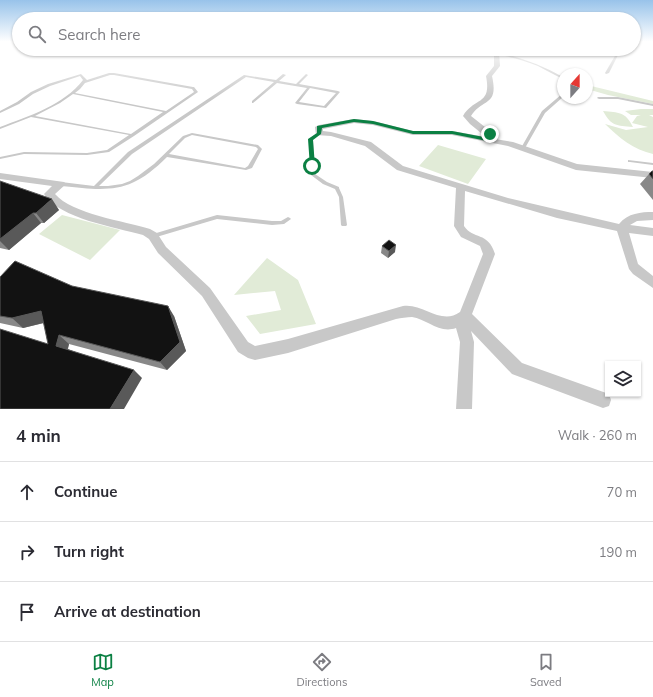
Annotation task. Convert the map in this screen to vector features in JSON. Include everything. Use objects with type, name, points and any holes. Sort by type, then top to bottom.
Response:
[{"type":"street","points":[[492,140],[490,134],[469,120],[467,116],[468,112],[481,104],[490,95],[492,86],[489,76],[497,66],[497,61]]},
{"type":"street","points":[[653,175],[576,167],[523,148],[492,140],[452,133],[413,133],[373,123],[354,121],[319,127],[319,133],[331,134],[368,144],[400,168],[532,208],[622,228],[653,232]]},
{"type":"street","points":[[0,176],[61,184]]},
{"type":"street","points":[[61,184],[49,194],[51,199],[77,213],[146,232],[153,236],[162,250],[206,292],[243,347],[248,351],[262,352],[288,346],[396,313],[414,311],[437,322],[454,323],[463,318]]},
{"type":"street","points":[[461,186],[458,226],[462,233],[485,244],[488,247],[489,254],[463,318],[467,342],[464,409]]},
{"type":"street","points":[[653,216],[632,218],[626,222],[622,228],[633,266],[637,271],[653,283]]},
{"type":"street","points":[[463,318],[517,369],[603,400]]},
{"type":"lane","points":[[526,61],[557,75]]},
{"type":"lane","points":[[607,73],[614,61]]},
{"type":"lane","points":[[0,158],[24,153],[87,154],[102,152],[114,148],[195,94],[195,90],[193,88],[114,74],[83,82]]},
{"type":"lane","points":[[0,112],[49,85],[81,75],[85,80],[81,86],[72,93],[31,116],[0,128]]},
{"type":"lane","points":[[253,102],[284,75]]},
{"type":"lane","points":[[298,85],[306,75]]},
{"type":"lane","points":[[95,187],[130,153],[245,76],[278,81],[338,92],[325,107],[297,103],[309,87]]},
{"type":"lane","points":[[72,93],[167,112]]},
{"type":"lane","points":[[599,98],[618,98],[653,104]]},
{"type":"lane","points":[[523,148],[543,112],[557,100]]},
{"type":"lane","points":[[31,116],[133,135]]},
{"type":"lane","points":[[319,133],[310,139],[313,175],[325,183],[337,188],[341,197],[344,225]]},
{"type":"lane","points":[[61,184],[95,187],[114,186],[131,182],[144,174],[184,137],[192,134],[257,146],[260,149],[250,167],[246,169],[165,155]]},
{"type":"lane","points":[[630,161],[653,164]]},
{"type":"lane","points":[[153,236],[217,218],[272,223],[282,223],[288,219]]},
{"type":"green space","points":[[593,86],[653,101],[653,104],[593,91]]},
{"type":"green space","points":[[653,109],[653,115],[649,115],[653,117],[653,154],[639,149],[627,142],[615,134],[605,124],[626,130],[648,127],[632,123],[637,116],[641,115],[631,115],[625,111]]},
{"type":"green space","points":[[603,111],[624,115],[633,127],[612,123]]},
{"type":"green space","points":[[438,145],[486,159],[468,184],[419,166]]},
{"type":"green space","points":[[62,215],[120,230],[90,260],[39,234]]},
{"type":"green space","points":[[267,258],[298,280],[316,324],[260,334],[246,316],[281,310],[275,291],[234,295]]},
{"type":"building","points":[[653,171],[653,179],[649,174]]},
{"type":"building","points":[[0,181],[52,199],[36,213],[33,213],[0,239]]},
{"type":"building","points":[[389,240],[396,245],[389,251],[382,246]]},
{"type":"building","points":[[15,261],[72,286],[168,306],[180,342],[160,362],[59,335],[56,346],[134,370],[110,409],[0,409],[0,329],[48,344],[41,311],[12,318],[0,316],[0,277]]},
{"type":"route","points":[[312,166],[310,139],[319,133],[319,127],[354,121],[373,123],[413,133],[452,133],[492,140],[490,134]]}]
